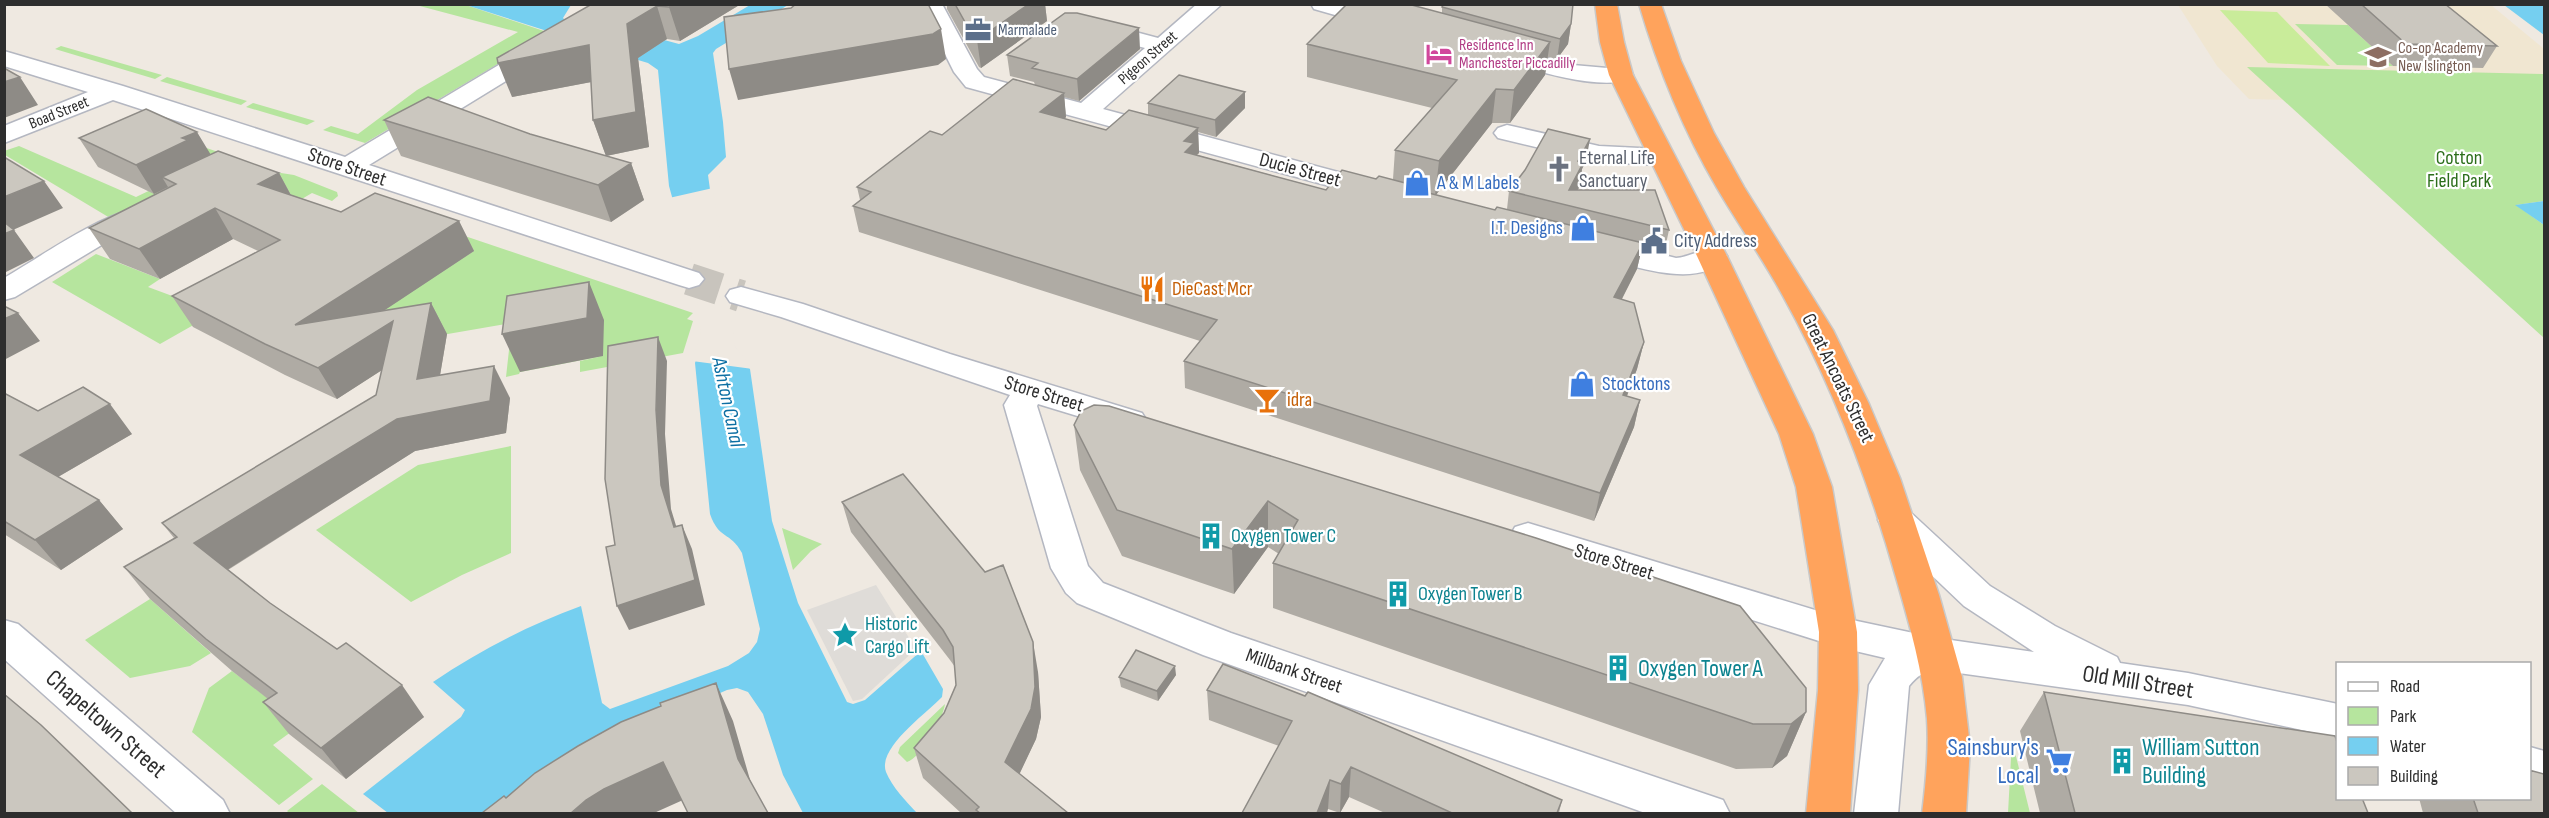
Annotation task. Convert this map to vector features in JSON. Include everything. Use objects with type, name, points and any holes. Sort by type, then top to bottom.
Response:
[{"type":"highway","name":"Great Ancoats Street","points":[[1606,4],[1612,42],[1650,79],[1711,152],[1797,294],[1851,397],[1871,445],[1937,654],[1946,704],[1950,762],[1944,813]]},
{"type":"highway","name":"Great Ancoats Street","points":[[1650,4],[1664,50],[1650,79],[1660,157],[1712,256],[1800,445],[1814,487],[1838,632],[1838,690],[1828,813]]},
{"type":"highway","points":[[1712,256],[1758,232]]},
{"type":"street","points":[[931,4],[969,76],[979,84],[1005,64]]},
{"type":"street","name":"Pigeon Street","points":[[1085,112],[1211,4]]},
{"type":"street","points":[[1322,4],[1410,29]]},
{"type":"street","points":[[1079,24],[1163,46]]},
{"type":"street","points":[[348,167],[558,39]]},
{"type":"street","points":[[1478,47],[1573,72],[1650,79]]},
{"type":"street","name":"Store Street","points":[[4,58],[114,91],[688,279]]},
{"type":"street","name":"Ducie Street","points":[[979,84],[1398,196]]},
{"type":"street","name":"Boad Street","points":[[4,135],[114,91]]},
{"type":"street","points":[[1507,133],[1599,154],[1660,157]]},
{"type":"street","points":[[251,159],[281,145]]},
{"type":"street","points":[[4,291],[104,232],[157,206]]},
{"type":"street","points":[[1571,241],[1676,267],[1691,266],[1712,256]]},
{"type":"street","name":"Store Street","points":[[741,296],[778,305],[874,340],[1030,391],[1155,428]]},
{"type":"street","name":"Millbank Street","points":[[1030,391],[1020,405],[1070,568],[1079,583],[1090,593],[1217,644],[1615,784],[1708,813]]},
{"type":"street","points":[[1896,520],[1977,596],[2041,638],[2055,642],[2125,680]]},
{"type":"street","name":"Store Street","points":[[1494,526],[1838,632],[1937,654]]},
{"type":"street","name":"Chapeltown Street","points":[[4,634],[207,813]]},
{"type":"street","points":[[1876,813],[1888,685],[1894,673],[1903,664],[1915,658],[1937,654]]},
{"type":"street","name":"Old Mill Street","points":[[1937,654],[2188,689],[2336,721]]},
{"type":"shaded area","name":"Co-op Academy New Islington","points":[[2178,5],[2491,5],[2544,49],[2544,106],[2249,99],[2217,66]]},
{"type":"shaded area","points":[[876,585],[916,649],[862,699],[853,701],[807,610]]},
{"type":"green space","points":[[416,5],[466,5],[550,33],[365,143],[323,130],[331,126],[358,134],[417,90],[518,32]]},
{"type":"green space","points":[[2220,10],[2277,12],[2330,66],[2268,63]]},
{"type":"green space","points":[[2295,24],[2348,25],[2393,66],[2337,65]]},
{"type":"green space","points":[[61,46],[162,75],[155,79],[55,49]]},
{"type":"green space","name":"Cotton Field Park","points":[[2247,67],[2544,74],[2544,201],[2516,205],[2544,225],[2544,338]]},
{"type":"green space","points":[[167,77],[247,101],[241,105],[160,81]]},
{"type":"green space","points":[[253,103],[315,121],[307,125],[246,107]]},
{"type":"green space","points":[[146,127],[221,153],[212,166],[110,218],[5,155],[4,151],[19,146],[136,197],[213,160]]},
{"type":"green space","points":[[273,174],[294,175],[337,192],[338,196],[332,201],[312,193],[295,203]]},
{"type":"green space","points":[[379,207],[693,313],[687,319],[693,321],[683,353],[580,372],[580,361],[603,356],[520,372],[506,377],[512,323],[413,340],[264,287]]},
{"type":"green space","points":[[96,254],[160,279],[148,287],[194,304],[262,286],[160,344],[52,282]]},
{"type":"green space","points":[[511,446],[511,553],[462,575],[411,602],[316,530],[418,465]]},
{"type":"green space","points":[[782,528],[822,544],[811,551],[793,570]]},
{"type":"green space","points":[[150,599],[211,653],[190,666],[130,678],[85,640]]},
{"type":"green space","points":[[232,671],[302,724],[273,745],[313,779],[279,805],[192,732],[209,688]]},
{"type":"green space","points":[[945,704],[931,737],[919,753],[907,762],[898,753],[900,747]]},
{"type":"green space","points":[[2012,740],[2030,813],[2008,813]]},
{"type":"green space","points":[[322,784],[359,813],[290,814],[287,811]]},
{"type":"water","points":[[466,5],[571,5],[563,18],[566,21],[547,31]]},
{"type":"water","name":"Ashton Canal","points":[[750,5],[788,5],[713,53],[726,157],[708,175],[731,341],[750,369],[772,521],[798,603],[847,702],[853,704],[865,700],[921,651],[943,689],[942,697],[896,742],[885,763],[886,772],[892,783],[917,813],[803,813],[783,775],[763,714],[748,692],[737,688],[727,690],[607,742],[499,813],[388,813],[363,794],[461,717],[465,710],[433,682],[468,659],[523,630],[581,606],[602,703],[610,709],[728,666],[749,653],[757,642],[760,629],[742,553],[733,541],[717,528],[710,514],[695,363],[704,333],[691,227],[674,204],[669,186],[658,70],[648,63],[595,47],[616,27],[679,44],[698,36]]},
{"type":"water","points":[[2504,5],[2544,5],[2544,35]]},
{"type":"water","points":[[2544,201],[2544,225],[2515,205]]},
{"type":"pier","points":[[713,188],[735,346],[753,369],[692,361],[701,333],[688,228],[683,224],[669,198]]},
{"type":"building","points":[[592,4],[675,4],[669,7],[657,6],[627,24],[636,112],[593,120],[589,45],[498,63],[497,58]]},
{"type":"building","points":[[796,4],[928,4],[941,29],[933,34],[729,69],[724,17],[791,8]]},
{"type":"building","points":[[955,4],[1029,4],[975,40]]},
{"type":"building","points":[[1347,4],[1408,4],[1550,42],[1514,90],[1496,89],[1439,161],[1395,150],[1457,80],[1307,44]]},
{"type":"building","points":[[1443,4],[1573,4],[1571,24],[1560,39],[1442,7]]},
{"type":"building","points":[[2361,4],[2445,4],[2497,46],[2406,44]]},
{"type":"building","points":[[1065,13],[1077,13],[1139,28],[1077,79],[1032,68],[1038,63],[1007,55]]},
{"type":"building","points":[[4,68],[20,77],[4,82]]},
{"type":"building","points":[[1179,75],[1245,92],[1215,120],[1148,103]]},
{"type":"building","points":[[1013,79],[1064,93],[1040,112],[1106,130],[1129,110],[1198,128],[1184,141],[1194,143],[1185,152],[1326,190],[1342,170],[1376,179],[1379,176],[1424,188],[1421,191],[1495,210],[1497,207],[1643,243],[1614,297],[1634,303],[1644,342],[1623,395],[1640,400],[1600,493],[1184,361],[1217,320],[853,206],[871,192],[857,187],[930,131],[942,135]]},
{"type":"building","points":[[428,97],[530,134],[631,163],[598,185],[384,120]]},
{"type":"building","points":[[146,109],[197,132],[182,138],[188,140],[136,165],[79,138]]},
{"type":"building","points":[[1548,129],[1590,139],[1578,161],[1583,163],[1569,190],[1655,190],[1669,230],[1509,191],[1525,170]]},
{"type":"building","points":[[218,151],[279,173],[258,184],[341,212],[375,193],[459,221],[295,325],[431,303],[417,379],[494,366],[490,401],[397,419],[194,543],[270,603],[337,649],[346,643],[402,685],[321,748],[263,702],[277,693],[206,639],[124,567],[177,537],[162,523],[376,395],[393,321],[318,368],[265,344],[172,296],[280,240],[215,208],[139,249],[89,228],[176,184],[162,177]]},
{"type":"building","points":[[4,157],[44,181],[4,197]]},
{"type":"building","points":[[4,222],[14,230],[4,234]]},
{"type":"building","points":[[589,282],[587,318],[502,334],[507,296]]},
{"type":"building","points":[[4,306],[18,313],[4,319]]},
{"type":"building","points":[[658,337],[656,410],[661,485],[674,527],[682,525],[695,580],[617,606],[606,547],[615,545],[605,479],[608,346]]},
{"type":"building","points":[[83,387],[110,404],[20,455],[99,500],[35,540],[4,521],[4,393],[38,411]]},
{"type":"building","points":[[1094,405],[1109,406],[1536,538],[1740,606],[1806,688],[1806,712],[1791,724],[1753,724],[1273,563],[1298,520],[1268,501],[1232,549],[1117,510],[1074,425],[1081,411]]},
{"type":"building","points":[[903,474],[985,572],[1003,565],[1033,642],[1035,687],[1031,709],[1005,762],[1068,813],[980,813],[976,810],[979,807],[914,748],[944,713],[956,685],[953,647],[943,630],[842,502]]},
{"type":"building","points":[[1136,650],[1175,666],[1157,691],[1119,677]]},
{"type":"building","points":[[1223,664],[1305,696],[1308,692],[1562,800],[1557,813],[1452,813],[1351,767],[1341,784],[1330,780],[1317,813],[1242,813],[1292,721],[1207,690]]},
{"type":"building","points":[[716,683],[738,759],[768,813],[688,813],[663,762],[604,789],[571,813],[482,813],[504,796],[506,798],[535,773],[621,722],[661,706],[660,703]]},
{"type":"building","points":[[2044,692],[2335,736],[2336,800],[2363,800],[2368,813],[2075,813]]},
{"type":"building","points":[[4,694],[41,725],[132,813],[4,813]]},
{"type":"building","points":[[2531,771],[2544,774],[2544,813],[2478,813],[2474,800],[2531,800]]},
{"type":"tunnel","points":[[689,279],[741,296]]},
{"type":"place","name":"Marmalade","points":[[978,30]]},
{"type":"place","name":"Residence Inn Manchester Piccadilly","points":[[1439,54]]},
{"type":"place","name":"Co-op Academy New Islington","points":[[2378,57]]},
{"type":"place","name":"Eternal Life Sanctuary","points":[[1559,169]]},
{"type":"place","name":"A & M Labels","points":[[1417,183]]},
{"type":"place","name":"I.T. Designs","points":[[1583,228]]},
{"type":"place","name":"City Address","points":[[1654,241]]},
{"type":"place","name":"DieCast Mcr","points":[[1152,289]]},
{"type":"place","name":"Stocktons","points":[[1582,384]]},
{"type":"place","name":"idra","points":[[1267,400]]},
{"type":"place","name":"Oxygen Tower C","points":[[1211,536]]},
{"type":"place","name":"Oxygen Tower B","points":[[1398,594]]},
{"type":"place","name":"Historic Cargo Lift","points":[[845,635]]},
{"type":"place","name":"Oxygen Tower A","points":[[1618,668]]},
{"type":"place","name":"Sainsbury's Local","points":[[2059,761]]},
{"type":"place","name":"William Sutton Building","points":[[2122,761]]}]
